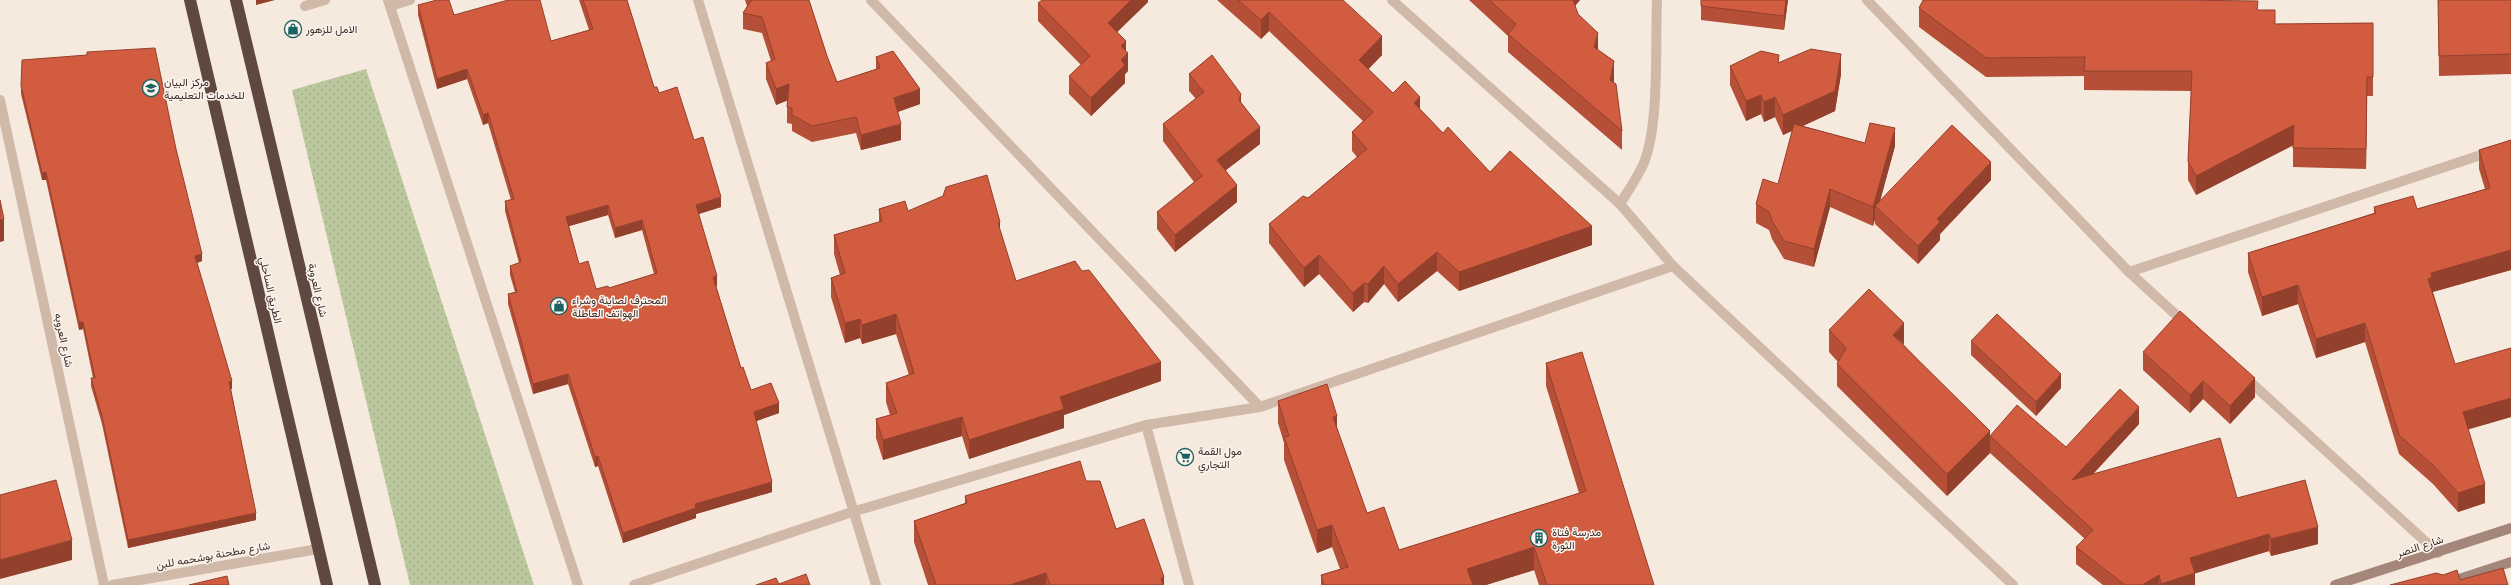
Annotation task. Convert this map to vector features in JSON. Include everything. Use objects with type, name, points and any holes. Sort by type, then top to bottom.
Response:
[{"type":"highway","name":"الطريق الساحلي","points":[[190,0],[327,585]]},
{"type":"highway","name":"شارع العروبة","points":[[236,0],[374,585]]},
{"type":"street","points":[[305,6],[325,0]]},
{"type":"street","points":[[410,0],[389,3],[578,585]]},
{"type":"street","points":[[698,0],[852,512],[876,585]]},
{"type":"street","points":[[871,0],[1260,407]]},
{"type":"street","points":[[1392,0],[1620,204],[1674,266],[2013,585]]},
{"type":"street","points":[[1620,204],[1643,164],[1649,145],[1653,124],[1657,0]]},
{"type":"street","points":[[1867,0],[2129,272],[2193,330]]},
{"type":"street","name":"شارع العروبه","points":[[0,100],[104,585]]},
{"type":"street","points":[[2129,272],[2511,145]]},
{"type":"street","points":[[634,585],[852,512],[1146,426],[1260,407],[1674,266]]},
{"type":"street","points":[[2240,372],[2438,553]]},
{"type":"street","points":[[1146,426],[1190,585]]},
{"type":"street","name":"شارع النصر","points":[[2335,585],[2438,553],[2511,528]]},
{"type":"street","name":"شارع مطحنة بوشحمه للبن","points":[[112,585],[318,549]]},
{"type":"street","points":[[2440,585],[2511,562]]},
{"type":"green space","points":[[366,69],[534,585],[410,585],[292,90]]},
{"type":"building","points":[[437,0],[449,0],[454,15],[508,0],[540,0],[551,41],[593,29],[583,0],[627,0],[654,87],[657,87],[659,93],[677,87],[694,140],[703,137],[721,197],[696,205],[717,276],[713,277],[741,368],[743,367],[751,390],[771,383],[779,403],[754,412],[772,482],[695,504],[696,508],[623,533],[598,456],[595,457],[568,374],[533,384],[508,294],[517,292],[510,266],[521,262],[505,201],[514,199],[488,113],[483,115],[467,69],[437,79],[418,5]],"holes":[[[608,205],[615,228],[642,220],[657,273],[609,288],[608,286],[596,289],[588,261],[579,264],[566,217]]]},
{"type":"building","points":[[751,0],[809,0],[837,82],[880,68],[876,57],[893,51],[920,89],[894,98],[901,124],[861,135],[856,117],[812,126],[792,115],[792,108],[787,107],[789,84],[776,89],[766,63],[775,59],[762,17],[743,13]]},
{"type":"building","points":[[1042,0],[1131,0],[1108,23],[1126,41],[1121,46],[1128,53],[1121,60],[1125,65],[1091,98],[1069,76],[1090,56],[1038,3]]},
{"type":"building","points":[[1238,0],[1343,0],[1382,36],[1359,60],[1393,93],[1405,81],[1420,97],[1414,103],[1443,133],[1448,127],[1490,172],[1510,151],[1592,226],[1459,272],[1437,252],[1398,284],[1384,266],[1368,284],[1364,283],[1353,293],[1319,255],[1304,268],[1269,224],[1303,196],[1308,198],[1367,149],[1352,132],[1373,112],[1269,12],[1261,20]]},
{"type":"building","points":[[1489,0],[1573,0],[1578,14],[1598,33],[1594,47],[1614,61],[1610,80],[1616,84],[1622,131],[1508,34],[1516,24]]},
{"type":"building","points":[[1701,0],[1786,0],[1784,16],[1701,6]]},
{"type":"building","points":[[1923,0],[2258,1],[2257,10],[2275,10],[2275,24],[2373,23],[2373,77],[2367,77],[2366,149],[2293,148],[2294,125],[2196,176],[2188,161],[2192,71],[2084,71],[2085,57],[1986,58],[1919,8]]},
{"type":"building","points":[[2438,0],[2511,0],[2511,54],[2439,56]]},
{"type":"building","points":[[155,48],[176,149],[202,254],[195,256],[232,381],[229,382],[256,513],[128,540],[102,416],[91,378],[95,378],[83,322],[79,322],[46,172],[42,173],[21,86],[22,60],[87,55],[87,52]]},
{"type":"building","points":[[1811,49],[1841,54],[1835,91],[1783,115],[1775,97],[1764,102],[1761,95],[1746,101],[1730,66],[1761,51],[1779,55],[1778,63]]},
{"type":"building","points":[[1212,55],[1241,94],[1239,100],[1260,127],[1217,160],[1237,185],[1175,235],[1157,212],[1202,176],[1163,124],[1204,92],[1189,74]]},
{"type":"building","points":[[1870,123],[1895,128],[1873,207],[1830,189],[1814,249],[1784,241],[1772,221],[1769,212],[1756,204],[1763,179],[1778,184],[1794,124],[1865,143]]},
{"type":"building","points":[[1952,125],[1991,162],[1937,219],[1940,222],[1918,246],[1875,206]]},
{"type":"building","points":[[2511,140],[2511,250],[2431,273],[2432,277],[2428,279],[2455,364],[2511,348],[2511,398],[2463,412],[2485,484],[2458,493],[2433,465],[2399,435],[2365,323],[2316,339],[2298,285],[2262,297],[2248,253],[2376,213],[2374,207],[2413,196],[2417,209],[2490,188],[2479,150]]},
{"type":"building","points":[[987,175],[1000,222],[998,223],[1016,281],[1075,261],[1082,271],[1089,270],[1161,362],[1060,397],[1064,409],[969,440],[962,417],[883,440],[876,419],[897,413],[886,383],[914,373],[896,314],[862,325],[860,319],[845,323],[831,278],[845,273],[834,235],[882,221],[879,209],[905,201],[908,211],[943,196],[946,187]]},
{"type":"building","points":[[0,200],[4,219],[0,220]]},
{"type":"building","points":[[1869,289],[1904,323],[1893,335],[1990,431],[1947,474],[1837,364],[1846,348],[1829,330]]},
{"type":"building","points":[[2180,311],[2255,378],[2230,406],[2203,381],[2190,395],[2143,352]]},
{"type":"building","points":[[1997,314],[2061,374],[2036,402],[1971,341]]},
{"type":"building","points":[[1582,352],[1654,585],[1547,585],[1534,547],[1467,569],[1473,585],[1324,585],[1321,575],[1348,567],[1332,525],[1317,530],[1284,437],[1289,436],[1278,401],[1327,384],[1337,416],[1333,417],[1367,513],[1384,507],[1399,550],[1586,491],[1546,363]]},
{"type":"building","points":[[2120,389],[2139,407],[2072,480],[2220,438],[2237,498],[2305,480],[2318,527],[2271,539],[2269,534],[2190,558],[2195,573],[2161,584],[2159,575],[2142,585],[2125,585],[2076,547],[2093,530],[1990,436],[2017,405],[2066,447]]},
{"type":"building","points":[[1080,461],[1086,481],[1100,481],[1116,529],[1144,519],[1164,577],[1161,578],[1163,585],[1050,585],[1046,573],[1010,585],[936,585],[914,521],[967,503],[965,496]]},
{"type":"building","points":[[56,480],[72,540],[0,560],[0,495]]},
{"type":"building","points":[[2503,568],[2508,585],[2390,585],[2436,573],[2443,575],[2457,570],[2460,580]]},
{"type":"building","points":[[806,574],[810,585],[756,585],[776,578],[779,584]]},
{"type":"building","points":[[227,576],[229,585],[189,585]]},
{"type":"place","name":"الامل للزهور","points":[[293,29]]},
{"type":"place","name":"مركز البيان للخدمات التعليمية","points":[[151,88]]},
{"type":"place","name":"المحترف لصاينة وشراء الهواتف العاطلة","points":[[559,306]]},
{"type":"place","name":"مول القمة التجاري","points":[[1185,457]]},
{"type":"place","name":"مدرسة فتاة الثورة","points":[[1539,538]]}]
